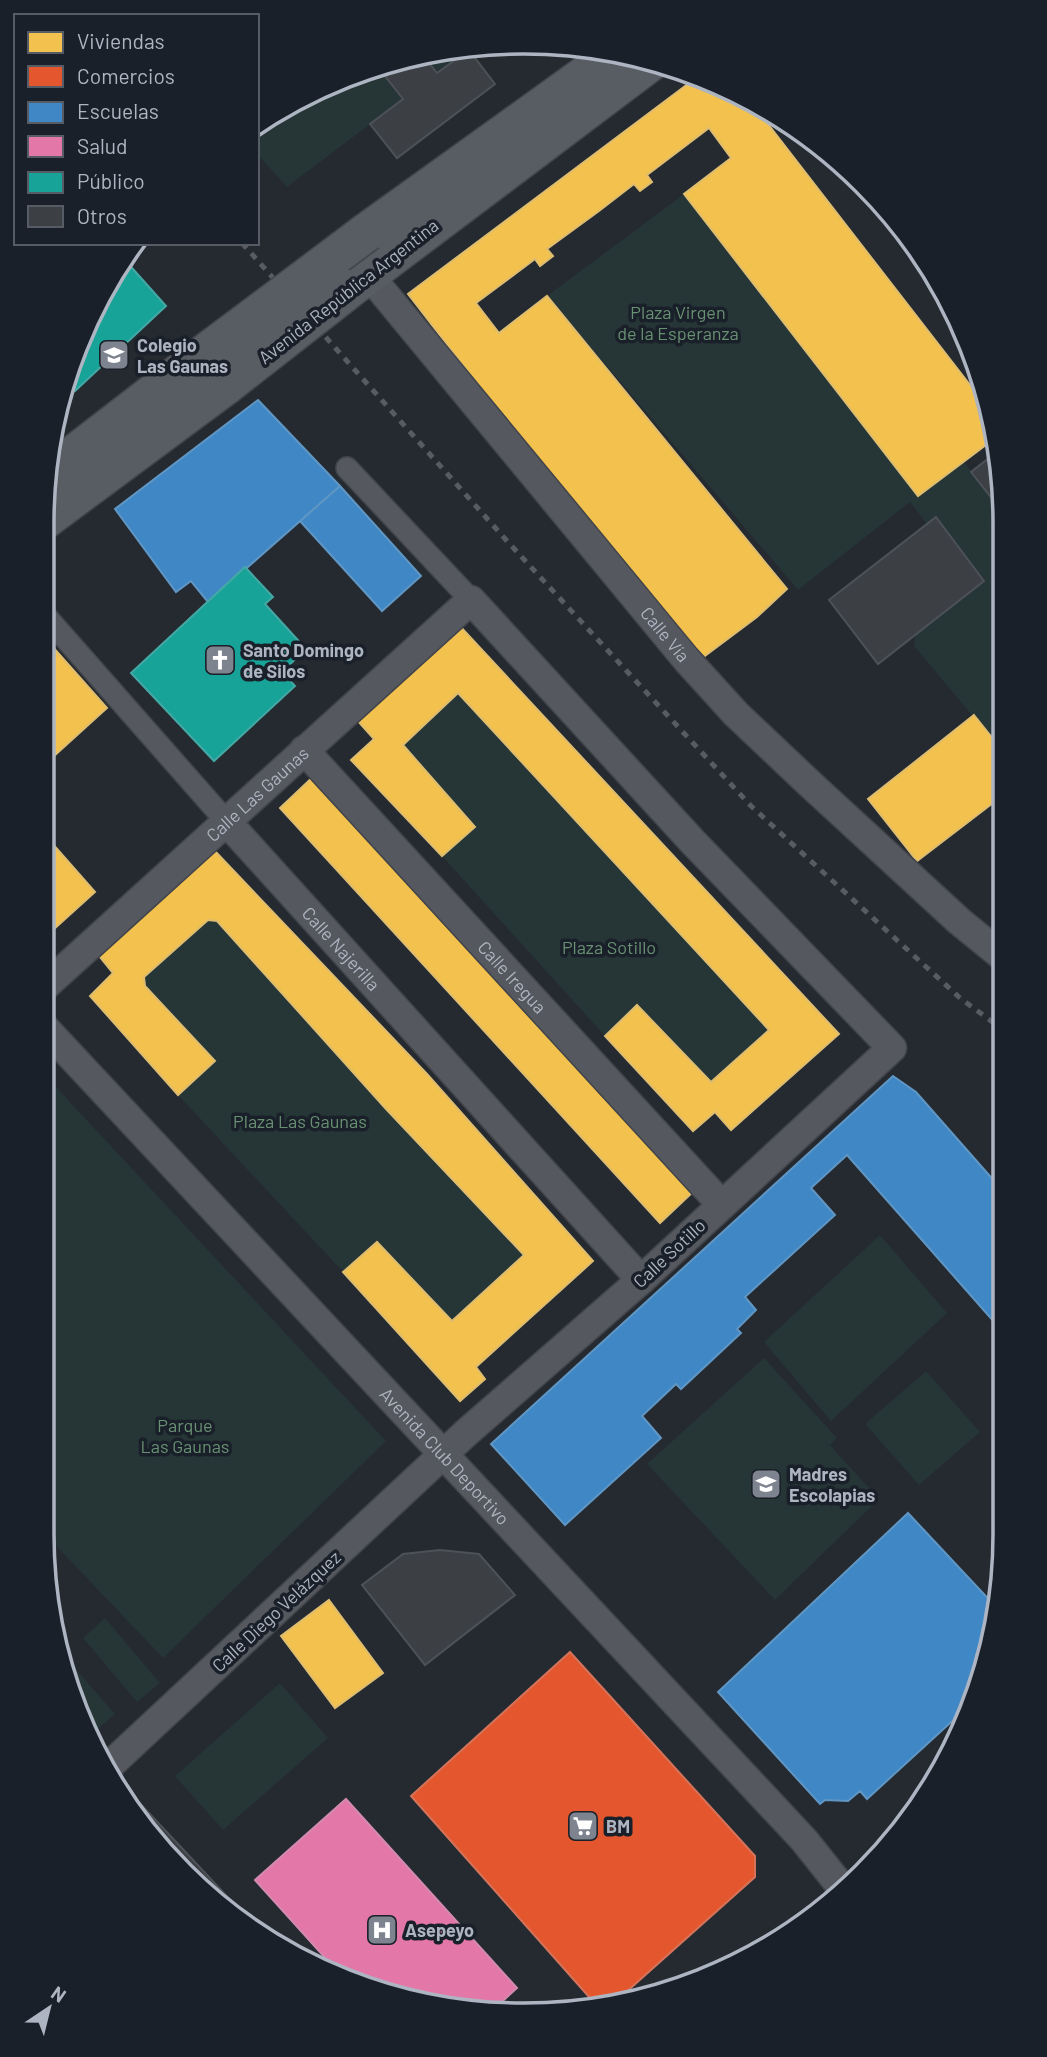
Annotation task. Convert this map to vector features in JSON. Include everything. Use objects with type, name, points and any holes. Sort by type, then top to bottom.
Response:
[{"type":"main road","name":"Avenida República Argentina","points":[[57,467],[367,232],[605,61]]},
{"type":"main road","name":"Avenida República Argentina","points":[[54,513],[641,69]]},
{"type":"street","name":"Calle Vía","points":[[359,281],[736,714],[959,921],[993,949]]},
{"type":"street","points":[[347,468],[471,600]]},
{"type":"street","name":"Calle Las Gaunas","points":[[54,978],[471,600]]},
{"type":"street","name":"Calle Sotillo","points":[[443,1456],[640,1280],[892,1048],[692,841],[471,600]]},
{"type":"street","name":"Calle Najerilla","points":[[54,626],[226,821],[640,1280]]},
{"type":"street","name":"Calle Iregua","points":[[304,751],[721,1204]]},
{"type":"street","name":"Avenida Club Deportivo","points":[[54,1037],[804,1840],[837,1882]]},
{"type":"street","name":"Calle Diego Velázquez","points":[[114,1762],[443,1456]]},
{"type":"green space","points":[[455,59],[438,72],[431,63]]},
{"type":"green space","points":[[383,76],[402,100],[287,187],[259,156],[259,136],[316,103]]},
{"type":"green space","name":"Plaza Virgen de la Esperanza","points":[[684,194],[918,496],[964,462],[992,499],[993,740],[914,646],[915,635],[984,581],[936,518],[927,524],[910,502],[798,590],[547,296]]},
{"type":"green space","name":"Plaza Sotillo","points":[[458,693],[769,1030],[711,1082],[637,1005],[605,1036],[442,856],[475,827],[403,745]]},
{"type":"green space","name":"Plaza Las Gaunas","points":[[208,920],[217,921],[386,1109],[524,1255],[452,1321],[377,1242],[343,1272],[178,1095],[215,1061],[145,986],[144,977]]},
{"type":"green space","name":"Parque Las Gaunas","points":[[54,1085],[386,1441],[163,1658],[54,1544]]},
{"type":"green space","points":[[880,1235],[947,1313],[831,1421],[764,1342]]},
{"type":"green space","points":[[764,1358],[837,1438],[830,1445],[879,1499],[775,1600],[647,1464]]},
{"type":"green space","points":[[926,1371],[980,1432],[919,1485],[865,1424]]},
{"type":"green space","points":[[105,1618],[160,1683],[137,1702],[83,1638]]},
{"type":"green space","points":[[74,1667],[115,1714],[98,1729]]},
{"type":"green space","points":[[280,1683],[328,1738],[223,1830],[175,1776]]},
{"type":"building: Viviendas","points":[[688,84],[766,122],[973,389],[986,445],[918,496],[684,194],[731,158],[709,128],[647,175],[652,182],[640,191],[634,184],[547,249],[553,256],[540,266],[535,259],[476,303],[499,333],[547,296],[787,589],[757,617],[694,664],[408,294]]},
{"type":"building: Viviendas","points":[[457,623],[839,1034],[731,1130],[715,1112],[693,1131],[605,1036],[637,1005],[711,1082],[769,1030],[458,693],[403,745],[475,827],[442,856],[351,760],[374,739],[357,720]]},
{"type":"building: Viviendas","points":[[54,648],[107,708],[54,756]]},
{"type":"building: Viviendas","points":[[974,715],[993,739],[993,803],[917,861],[868,799]]},
{"type":"building: Viviendas","points":[[315,775],[695,1190],[660,1223],[280,808]]},
{"type":"building: Viviendas","points":[[54,845],[95,892],[54,929]]},
{"type":"building: Viviendas","points":[[213,849],[427,1074],[593,1261],[476,1367],[485,1379],[460,1401],[343,1272],[377,1242],[452,1321],[524,1255],[386,1109],[217,921],[208,920],[144,977],[145,986],[215,1061],[178,1095],[90,996],[113,973],[96,952]]},
{"type":"building: Viviendas","points":[[329,1600],[383,1673],[335,1708],[281,1636]]},
{"type":"building: Comercios","name":"BM","points":[[570,1652],[755,1856],[755,1877],[627,1991],[590,1998],[411,1796]]},
{"type":"building: Escuelas","points":[[258,400],[340,486],[208,602],[191,581],[176,592],[115,509]]},
{"type":"building: Escuelas","points":[[340,486],[421,576],[382,611],[300,521]]},
{"type":"building: Escuelas","points":[[893,1076],[916,1092],[993,1180],[993,1321],[847,1155],[811,1188],[835,1215],[745,1297],[756,1310],[737,1329],[741,1333],[681,1389],[676,1384],[642,1416],[661,1438],[565,1525],[491,1444]]},
{"type":"building: Escuelas","points":[[908,1513],[988,1599],[977,1655],[954,1719],[867,1799],[860,1791],[848,1801],[825,1800],[820,1804],[718,1692]]},
{"type":"building: Salud","name":"Asepeyo","points":[[346,1799],[517,1988],[501,2002],[462,1999],[402,1987],[344,1967],[326,1958],[255,1880]]},
{"type":"building: Público","points":[[131,267],[166,306],[75,391],[90,344]]},
{"type":"building: Público","name":"Santo Domingo de Silos","points":[[245,567],[273,597],[265,604],[306,649],[282,672],[295,686],[214,761],[131,673]]},
{"type":"building: Otros","points":[[474,57],[495,84],[397,158],[370,124],[403,99],[384,75],[430,64],[437,73],[457,59]]},
{"type":"building: Otros","points":[[988,458],[992,499],[971,472]]},
{"type":"building: Otros","points":[[936,517],[984,581],[878,664],[829,600]]},
{"type":"building: Otros","points":[[440,1550],[479,1554],[515,1595],[425,1665],[362,1585],[403,1554]]},
{"type":"building: Otros","points":[[139,1802],[230,1899],[171,1843]]},
{"type":"railway","points":[[244,245],[507,541],[751,806],[960,998],[993,1022]]},
{"type":"place","name":"Colegio Las Gaunas","points":[[114,355]]},
{"type":"place","name":"Santo Domingo de Silos","points":[[220,660]]},
{"type":"place","name":"Madres Escolapias","points":[[766,1484]]},
{"type":"place","name":"BM","points":[[583,1826]]},
{"type":"place","name":"Asepeyo","points":[[382,1930]]}]
